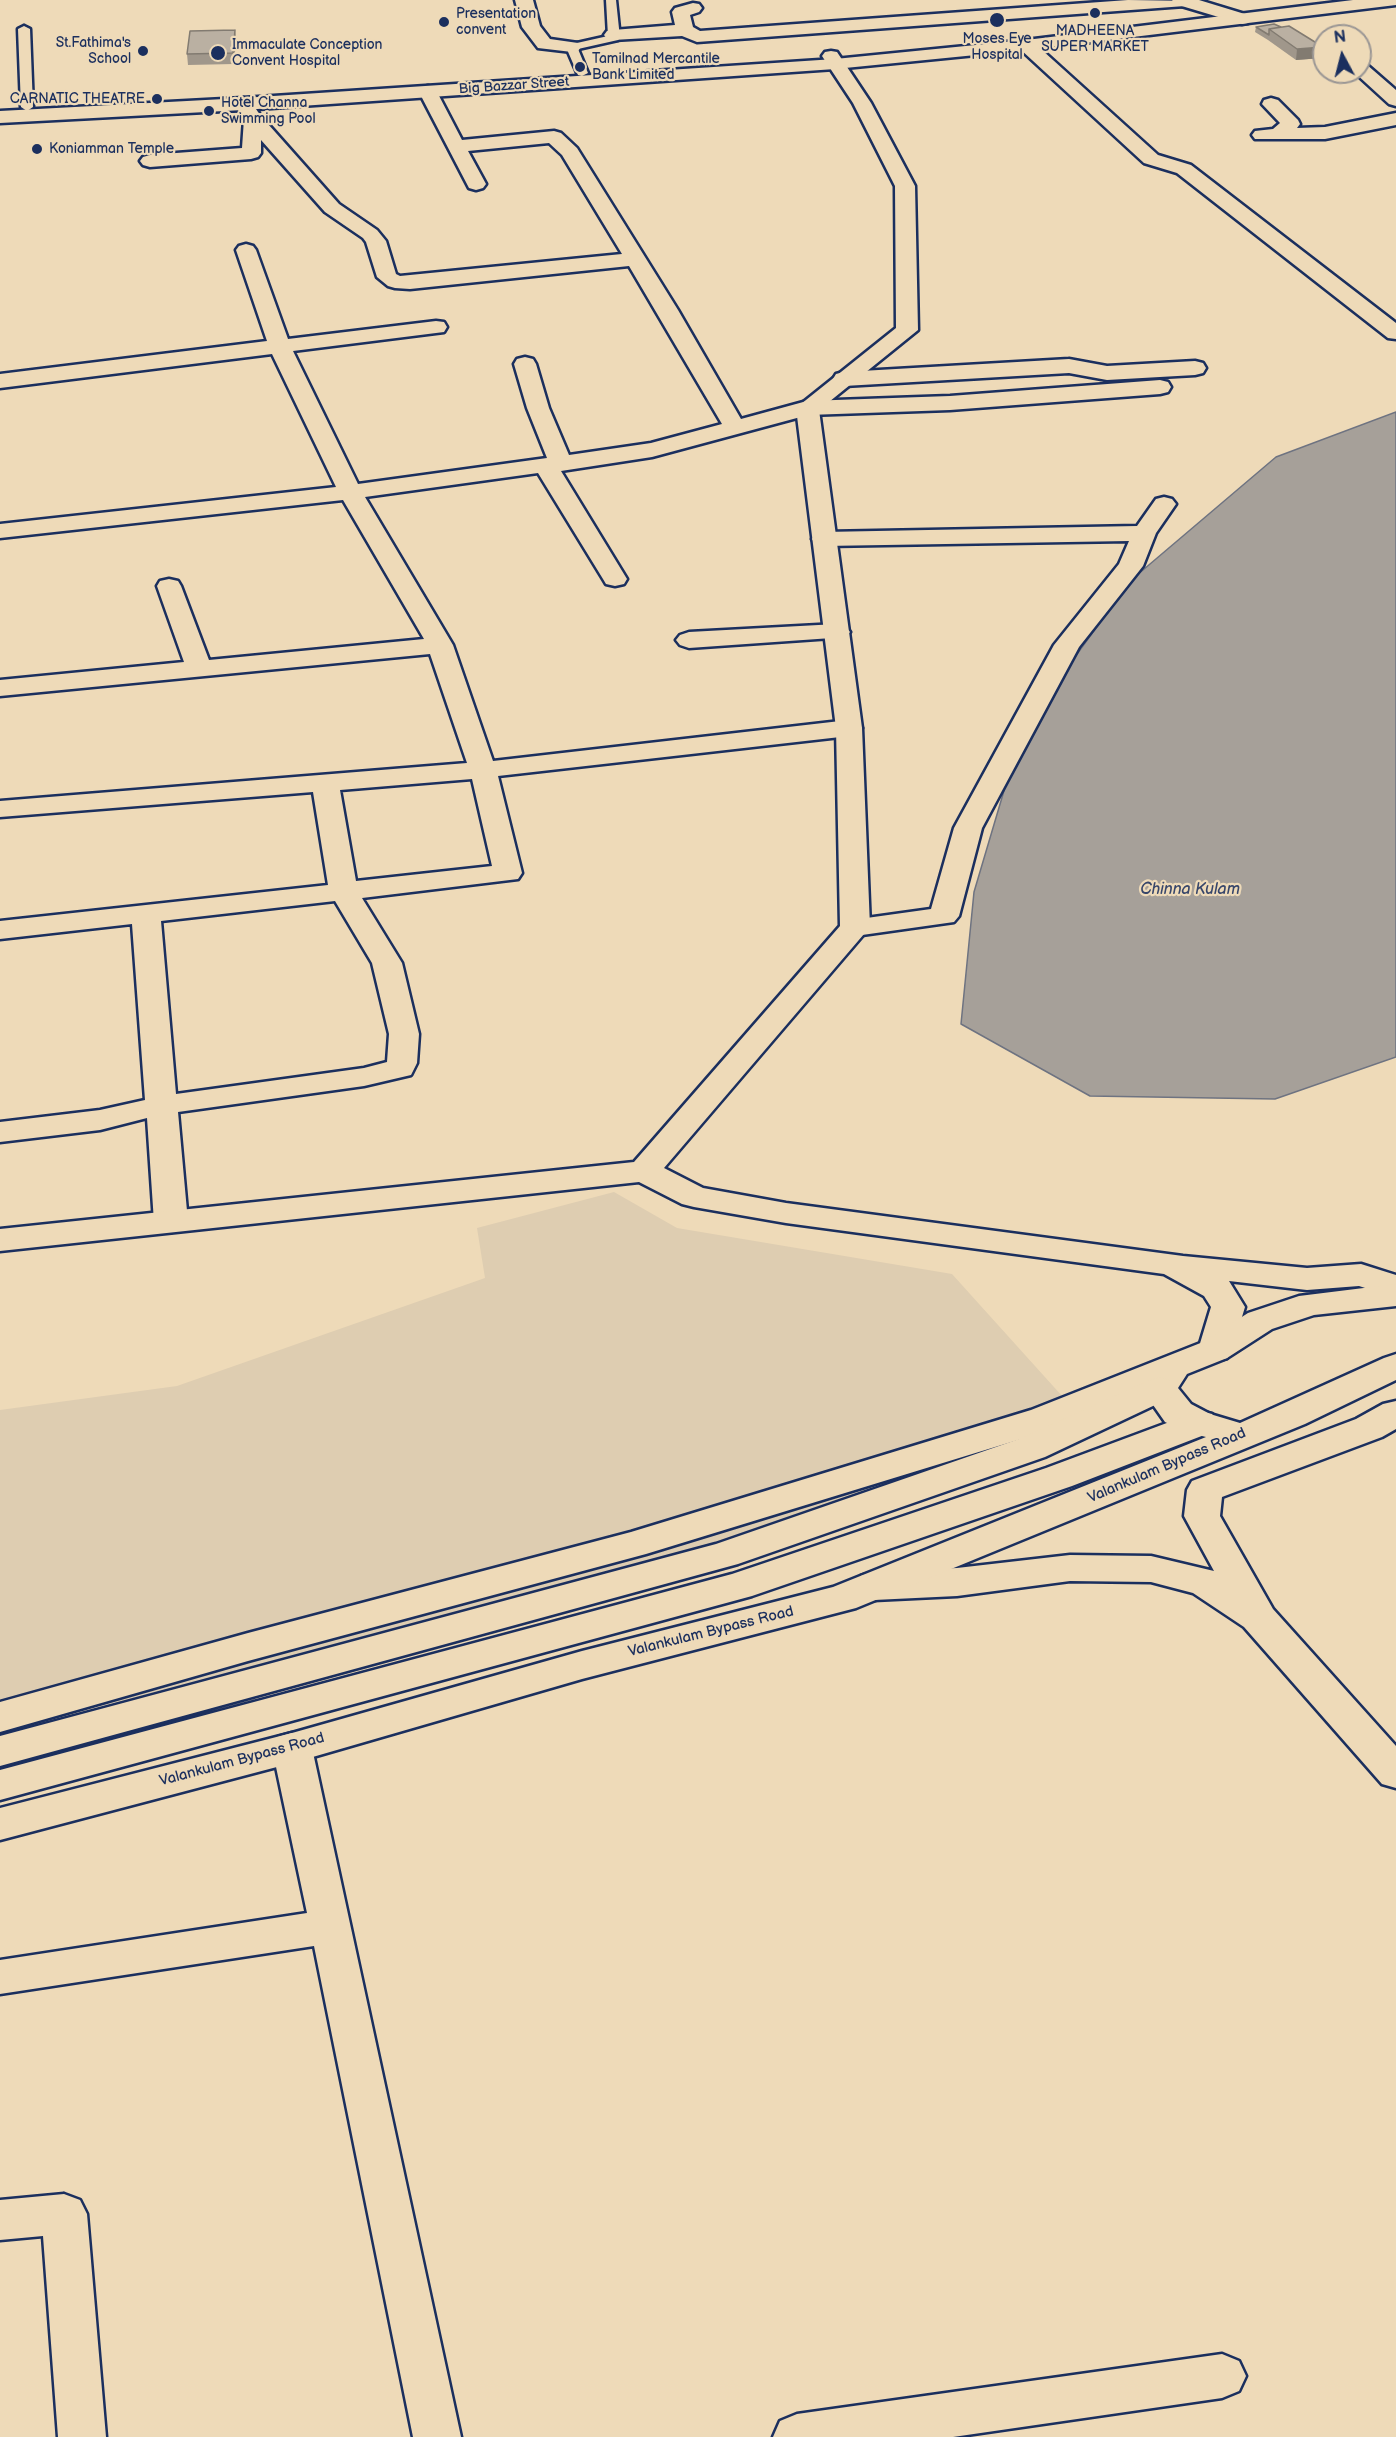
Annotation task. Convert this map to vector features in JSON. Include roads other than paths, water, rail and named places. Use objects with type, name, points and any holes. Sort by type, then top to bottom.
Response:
[{"type":"main road","points":[[524,0],[531,27],[544,44],[572,47]]},
{"type":"main road","name":"Big Bazzar Street","points":[[0,107],[833,60],[1320,0]]},
{"type":"main road","name":"Big Bazzar Street","points":[[0,117],[248,111],[428,92],[1026,45],[1396,0]]},
{"type":"main road","points":[[614,35],[685,30],[697,37],[858,17],[1183,1],[1242,20]]},
{"type":"main road","points":[[685,30],[681,12],[693,8]]},
{"type":"main road","points":[[1026,45],[1151,159],[1184,169],[1396,333]]},
{"type":"main road","points":[[807,408],[907,330],[905,186],[861,103],[833,60]]},
{"type":"main road","points":[[1372,79],[1396,100]]},
{"type":"main road","points":[[428,92],[476,184]]},
{"type":"main road","points":[[1271,104],[1291,124],[1270,135],[1325,133],[1396,119]]},
{"type":"main road","points":[[150,160],[251,153],[248,111]]},
{"type":"main road","points":[[248,111],[332,208],[370,234],[376,242],[387,277],[395,282],[410,283],[635,259]]},
{"type":"main road","points":[[457,146],[554,137],[570,152],[736,429]]},
{"type":"main road","points":[[0,930],[508,873],[483,770],[440,645],[350,492],[280,347],[246,250]]},
{"type":"main road","points":[[0,381],[436,327]]},
{"type":"main road","points":[[525,364],[554,465],[615,579]]},
{"type":"main road","points":[[844,379],[1069,366],[1107,373],[1195,368]]},
{"type":"main road","points":[[0,531],[350,492],[554,465],[652,450],[807,408],[950,403],[1160,387]]},
{"type":"main road","points":[[807,408],[849,728],[855,927]]},
{"type":"main road","points":[[644,1171],[855,927],[944,916],[968,828],[1067,645],[1131,566],[1144,534],[1164,504]]},
{"type":"main road","points":[[824,539],[1144,534]]},
{"type":"main road","points":[[169,586],[199,669]]},
{"type":"main road","points":[[689,640],[837,632]]},
{"type":"main road","points":[[0,688],[440,645]]},
{"type":"main road","points":[[0,809],[483,770],[849,728]]},
{"type":"main road","points":[[0,1132],[100,1120],[162,1105],[354,1078],[400,1068],[404,1034],[387,963],[344,892],[325,783]]},
{"type":"main road","points":[[146,914],[171,1222]]},
{"type":"main road","points":[[0,1240],[644,1171],[694,1197],[786,1213],[1172,1264],[1307,1279],[1361,1275],[1396,1287]]},
{"type":"main road","points":[[1172,1264],[1216,1288],[1228,1307],[1215,1350]]},
{"type":"main road","points":[[0,1751],[725,1555],[1032,1448],[1168,1378],[1260,1321],[1311,1304],[1396,1295]]},
{"type":"main road","name":"Valankulam Bypass Road","points":[[0,1824],[292,1748],[582,1665],[843,1598],[1292,1415],[1396,1366]]},
{"type":"main road","points":[[1168,1378],[1178,1413],[1199,1423],[1230,1431],[1258,1427]]},
{"type":"main road","points":[[0,1717],[633,1545],[1044,1419],[1168,1378]]},
{"type":"main road","points":[[1396,1413],[1369,1428],[1205,1490],[1202,1516],[1259,1618],[1396,1773]]},
{"type":"main road","points":[[0,1785],[739,1586],[1059,1477],[1199,1423]]},
{"type":"main road","points":[[874,1586],[957,1582],[1070,1568],[1151,1569],[1205,1582],[1259,1618]]},
{"type":"main road","points":[[292,1748],[437,2437]]},
{"type":"main road","points":[[0,1977],[331,1926]]},
{"type":"main road","points":[[0,2220],[64,2214],[82,2437]]},
{"type":"main road","points":[[797,2437],[1222,2376]]},
{"type":"lane","points":[[582,73],[572,47],[614,38],[611,0]]},
{"type":"lane","points":[[24,29],[27,107]]},
{"type":"water","name":"Chinna Kulam","points":[[1396,412],[1396,1057],[1275,1099],[1090,1096],[961,1024],[974,892],[1022,730],[1130,581],[1276,457]]},
{"type":"place","name":"MADHEENA SUPER MARKET","points":[[1095,13]]},
{"type":"place","name":"Moses Eye Hospital","points":[[997,20]]},
{"type":"place","name":"Presentation convent","points":[[444,22]]},
{"type":"place","name":"St.Fathima's School","points":[[143,51]]},
{"type":"place","name":"Immaculate Conception Convent Hospital","points":[[218,53]]},
{"type":"place","name":"Tamilnad Mercantile Bank Limited","points":[[580,67]]},
{"type":"place","name":"CARNATIC THEATRE","points":[[157,99]]},
{"type":"place","name":"Hotel Channa Swimming Pool","points":[[209,111]]},
{"type":"place","name":"Koniamman Temple","points":[[37,149]]}]
